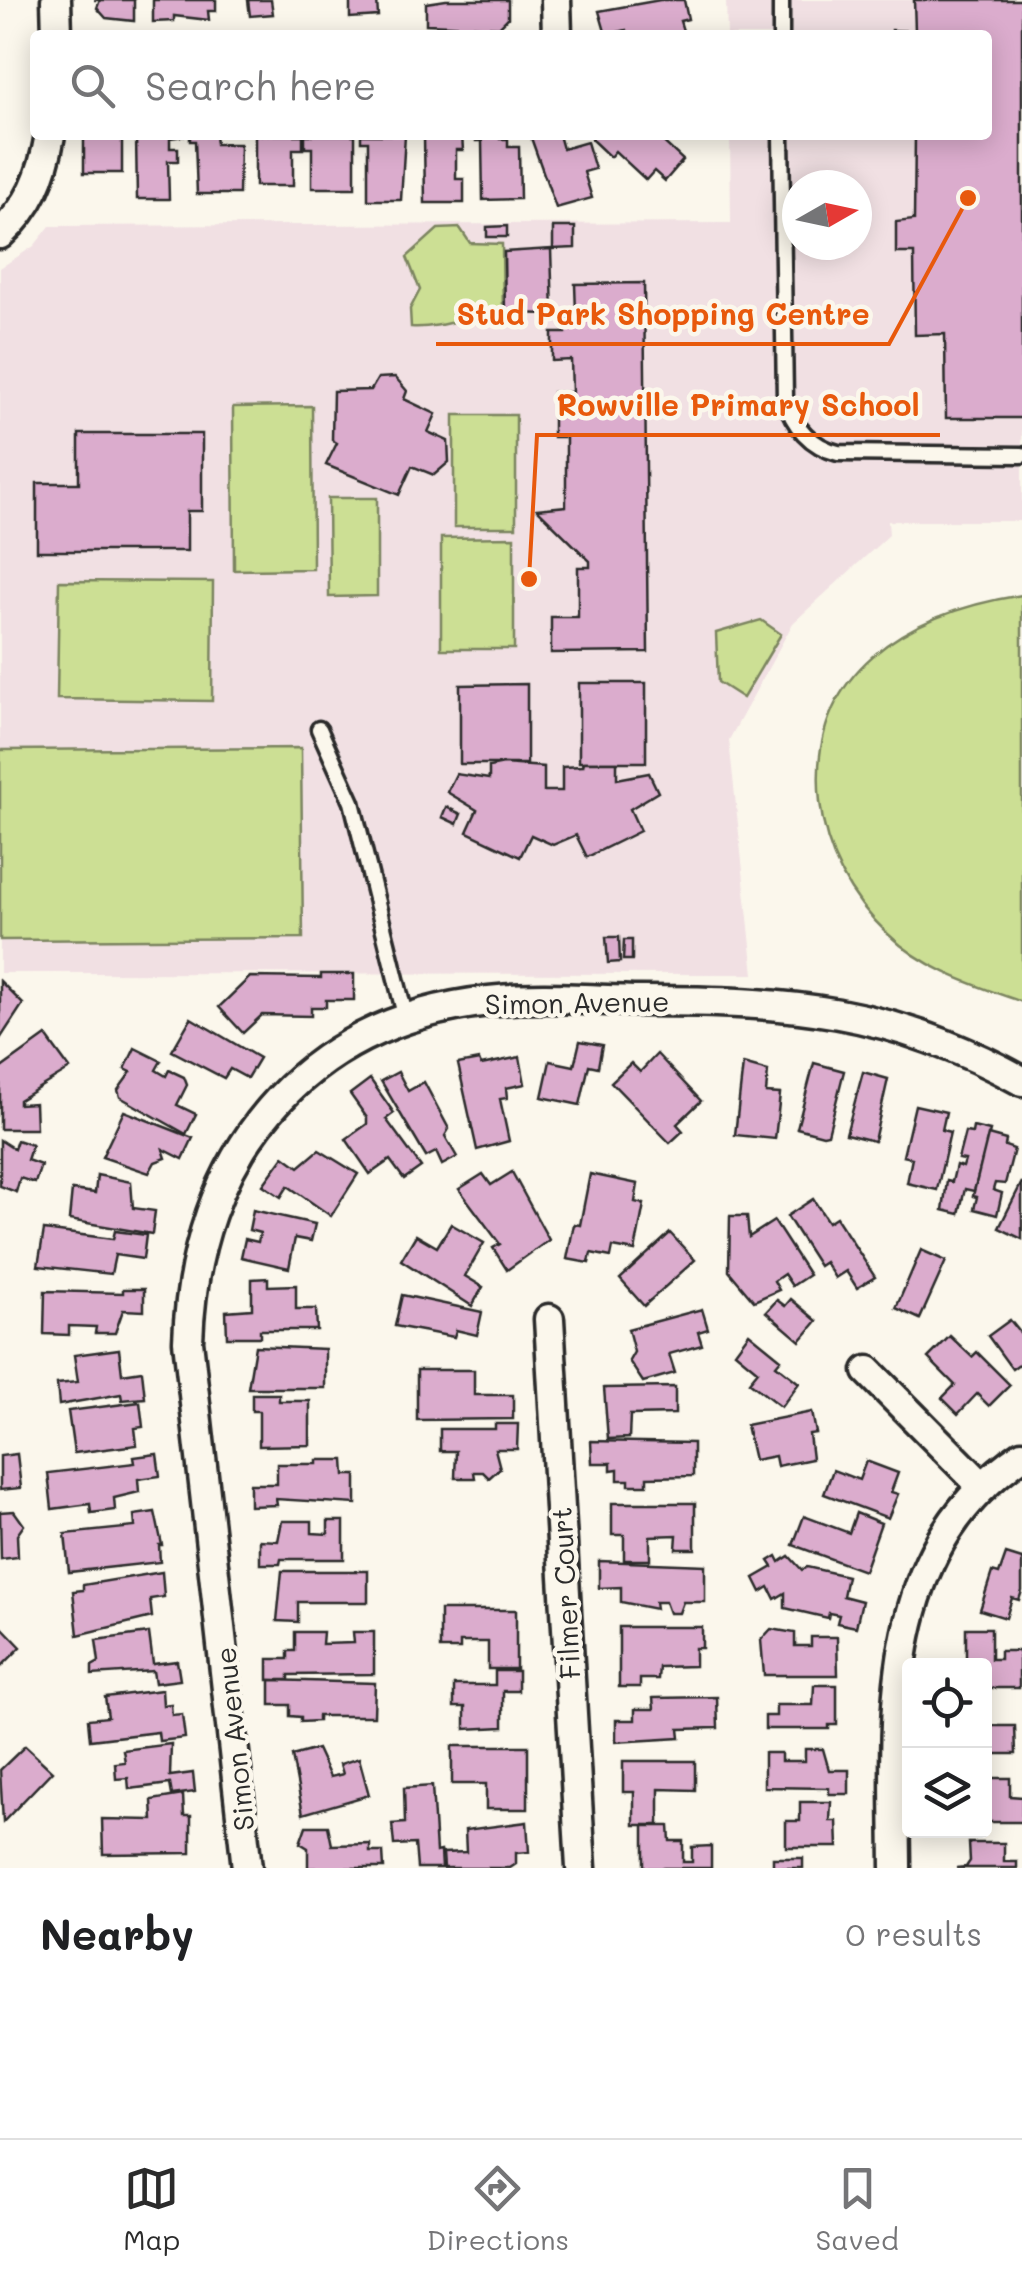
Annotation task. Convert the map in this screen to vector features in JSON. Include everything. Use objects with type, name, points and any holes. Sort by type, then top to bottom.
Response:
[{"type":"street","points":[[56,0],[57,30]]},
{"type":"street","points":[[556,0],[557,30]]},
{"type":"street","points":[[0,234],[25,208],[38,184],[49,140]]},
{"type":"street","name":"Simon Avenue","points":[[246,1868],[188,1341],[193,1272],[211,1202],[259,1121],[321,1062],[406,1019],[491,1000],[772,1002],[888,1023],[1022,1081]]},
{"type":"street","name":"Filmer Court","points":[[550,1319],[580,1868]]},
{"type":"street","points":[[868,1371],[983,1487]]},
{"type":"street","points":[[896,1868],[898,1659],[924,1576],[949,1531],[983,1487],[1022,1455]]},
{"type":"lane","points":[[781,0],[781,30]]},
{"type":"lane","points":[[781,140],[784,384],[794,422],[811,440],[838,453],[1022,454]]},
{"type":"lane","points":[[319,729],[352,802],[406,1019]]},
{"type":"shaded area","points":[[726,0],[1022,0],[1022,521],[888,521],[889,535],[793,623],[729,740],[754,974],[0,973],[0,268],[34,246],[50,226],[731,223],[730,140],[992,140],[992,30],[727,30]]},
{"type":"green space","points":[[460,228],[470,243],[502,244],[503,313],[411,327],[410,309],[420,290],[407,257],[438,229]]},
{"type":"green space","points":[[312,406],[313,569],[234,570],[233,407]]},
{"type":"green space","points":[[454,415],[516,415],[516,527],[454,527]]},
{"type":"green space","points":[[328,498],[377,498],[377,596],[329,597]]},
{"type":"green space","points":[[514,537],[514,649],[441,649],[441,538]]},
{"type":"green space","points":[[59,581],[213,582],[212,701],[57,699]]},
{"type":"green space","points":[[1022,595],[1022,1002],[951,975],[918,957],[902,947],[862,906],[842,874],[828,840],[820,802],[820,756],[829,717],[847,684],[873,656],[904,634],[940,617]]},
{"type":"green space","points":[[761,620],[781,634],[743,698],[718,682],[716,633]]},
{"type":"green space","points":[[301,748],[303,938],[0,940],[0,750]]},
{"type":"building","points":[[100,0],[134,0],[134,21],[106,18],[97,8]]},
{"type":"building","points":[[153,0],[216,0],[216,11],[208,11],[209,20],[174,16],[174,21],[153,22]]},
{"type":"building","points":[[248,0],[271,0],[273,14],[250,16]]},
{"type":"building","points":[[350,0],[377,0],[378,16],[350,18]]},
{"type":"building","points":[[508,0],[508,18],[499,27],[426,24],[426,3]]},
{"type":"building","points":[[660,0],[684,0],[688,19],[680,21],[683,30],[605,30],[599,11]]},
{"type":"building","points":[[914,0],[1022,0],[1022,418],[946,418],[945,334],[915,335],[914,253],[896,253],[896,222],[914,220],[915,140],[992,140],[992,30],[915,30]]},
{"type":"building","points":[[84,140],[122,140],[122,173],[84,173]]},
{"type":"building","points":[[136,140],[170,140],[170,148],[178,148],[178,161],[168,161],[169,199],[137,199]]},
{"type":"building","points":[[216,140],[216,144],[240,144],[239,194],[197,194],[195,141],[190,141]]},
{"type":"building","points":[[255,140],[303,140],[303,149],[293,149],[293,186],[255,186]]},
{"type":"building","points":[[305,140],[355,140],[355,188],[312,188],[312,148],[305,148]]},
{"type":"building","points":[[405,140],[401,200],[368,200],[368,141],[361,141]]},
{"type":"building","points":[[424,140],[462,140],[463,150],[456,150],[456,179],[464,179],[464,203],[425,203]]},
{"type":"building","points":[[508,140],[508,147],[519,147],[520,199],[483,200],[482,141],[476,141]]},
{"type":"building","points":[[532,140],[560,140],[563,149],[587,142],[595,169],[584,172],[592,198],[556,208]]},
{"type":"building","points":[[592,140],[661,140],[683,160],[665,181],[654,171],[646,180],[615,151],[610,157]]},
{"type":"building","points":[[507,226],[507,237],[487,237],[487,227]]},
{"type":"building","points":[[553,227],[575,227],[575,248],[553,249]]},
{"type":"building","points":[[551,249],[553,314],[505,313],[504,252]]},
{"type":"building","points":[[644,283],[648,652],[551,653],[551,617],[578,617],[578,567],[590,567],[590,561],[537,509],[566,506],[566,437],[553,437],[553,392],[572,392],[571,360],[552,361],[552,333],[566,333],[566,313],[576,313],[575,284]]},
{"type":"building","points":[[395,377],[407,391],[404,399],[436,414],[428,432],[448,441],[449,462],[434,475],[412,466],[399,495],[326,465],[337,443],[332,440],[333,391],[371,390],[378,378]]},
{"type":"building","points":[[79,434],[202,434],[202,511],[187,511],[187,551],[37,551],[37,483],[79,483]]},
{"type":"building","points":[[579,683],[646,683],[646,762],[579,762]]},
{"type":"building","points":[[527,684],[527,764],[460,764],[460,685]]},
{"type":"building","points":[[584,762],[617,762],[617,779],[649,773],[658,792],[630,809],[640,831],[587,857],[576,835],[553,845],[531,835],[520,857],[467,832],[477,810],[447,792],[456,774],[489,779],[489,767],[504,764],[544,767],[544,791],[562,791],[562,767],[583,766]]},
{"type":"building","points":[[446,807],[461,814],[457,824],[442,817]]},
{"type":"building","points":[[606,937],[619,937],[620,962],[608,963]]},
{"type":"building","points":[[624,940],[632,940],[632,960],[623,960]]},
{"type":"building","points":[[321,974],[354,974],[354,1000],[326,1000],[326,1007],[311,1007],[311,1016],[262,1015],[243,1033],[219,1007],[250,977],[321,978]]},
{"type":"building","points":[[0,981],[23,1004],[0,1039]]},
{"type":"building","points":[[191,1018],[259,1058],[247,1078],[230,1069],[224,1078],[172,1051]]},
{"type":"building","points":[[46,1036],[70,1069],[19,1100],[19,1104],[35,1103],[36,1129],[0,1129],[0,1069]]},
{"type":"building","points":[[580,1041],[602,1045],[598,1067],[589,1065],[580,1105],[542,1097],[550,1061],[574,1066]]},
{"type":"building","points":[[135,1048],[161,1061],[156,1070],[166,1076],[169,1070],[184,1077],[187,1085],[177,1105],[196,1114],[186,1134],[120,1097],[118,1090],[131,1072],[125,1069]]},
{"type":"building","points":[[657,1054],[701,1101],[677,1124],[683,1131],[670,1143],[611,1082],[631,1063],[640,1072]]},
{"type":"building","points":[[520,1057],[525,1084],[506,1088],[507,1098],[500,1099],[509,1141],[477,1150],[458,1064],[479,1060],[481,1065]]},
{"type":"building","points":[[814,1063],[844,1071],[828,1134],[823,1135],[797,1128]]},
{"type":"building","points":[[743,1064],[768,1071],[766,1093],[780,1094],[775,1139],[735,1135]]},
{"type":"building","points":[[398,1072],[408,1091],[424,1082],[449,1129],[445,1136],[457,1157],[442,1165],[436,1152],[426,1157],[381,1081]]},
{"type":"building","points":[[863,1072],[888,1079],[874,1141],[846,1134]]},
{"type":"building","points":[[370,1079],[394,1113],[386,1119],[421,1167],[404,1179],[390,1160],[370,1174],[346,1139],[367,1124],[350,1094]]},
{"type":"building","points":[[915,1105],[946,1112],[942,1130],[950,1132],[937,1190],[907,1183],[912,1158],[903,1156]]},
{"type":"building","points":[[124,1111],[193,1138],[183,1159],[163,1149],[166,1158],[155,1162],[149,1173],[102,1157]]},
{"type":"building","points":[[973,1127],[990,1131],[974,1191],[965,1189],[959,1214],[943,1210],[947,1181],[952,1182],[956,1165],[963,1167],[965,1160],[958,1159],[965,1132],[972,1133]]},
{"type":"building","points":[[988,1135],[1006,1140],[1005,1146],[1014,1149],[1005,1184],[995,1183],[993,1190],[1002,1193],[997,1215],[974,1209],[977,1197],[973,1196]]},
{"type":"building","points":[[0,1140],[14,1149],[17,1140],[32,1145],[27,1160],[41,1165],[35,1183],[20,1178],[16,1192],[0,1186]]},
{"type":"building","points":[[319,1150],[358,1174],[331,1216],[288,1186],[281,1197],[263,1185],[284,1156],[299,1167]]},
{"type":"building","points":[[512,1172],[549,1240],[507,1270],[493,1248],[500,1244],[459,1189],[483,1174],[491,1185]]},
{"type":"building","points":[[590,1174],[638,1184],[635,1202],[644,1204],[635,1251],[613,1247],[611,1257],[591,1253],[589,1263],[567,1259],[574,1224],[580,1225]]},
{"type":"building","points":[[97,1175],[131,1182],[133,1208],[155,1211],[152,1234],[69,1220],[72,1190],[95,1193]]},
{"type":"building","points":[[1022,1182],[1022,1239],[999,1228]]},
{"type":"building","points":[[813,1199],[828,1222],[836,1217],[875,1277],[857,1288],[846,1271],[835,1278],[825,1262],[819,1266],[787,1216]]},
{"type":"building","points":[[253,1210],[315,1224],[311,1241],[295,1238],[289,1268],[241,1257],[245,1239],[258,1242],[260,1233],[249,1230]]},
{"type":"building","points":[[730,1216],[747,1216],[749,1237],[774,1221],[809,1275],[792,1286],[784,1274],[774,1281],[779,1290],[754,1301],[729,1271]]},
{"type":"building","points":[[451,1224],[484,1243],[465,1276],[483,1287],[472,1306],[401,1260],[416,1235],[437,1247]]},
{"type":"building","points":[[44,1230],[113,1239],[115,1231],[146,1235],[143,1259],[115,1255],[111,1274],[38,1266]]},
{"type":"building","points":[[670,1233],[695,1260],[644,1306],[620,1279]]},
{"type":"building","points":[[921,1250],[946,1261],[920,1319],[896,1308]]},
{"type":"building","points":[[268,1278],[268,1286],[296,1285],[296,1309],[316,1309],[317,1330],[260,1330],[260,1337],[227,1337],[226,1311],[252,1309],[252,1279]]},
{"type":"building","points":[[123,1289],[144,1289],[144,1311],[123,1310],[115,1333],[95,1333],[96,1327],[69,1326],[69,1335],[44,1334],[45,1291],[123,1293]]},
{"type":"building","points":[[402,1295],[482,1312],[477,1335],[456,1330],[454,1337],[395,1326]]},
{"type":"building","points":[[791,1299],[817,1321],[800,1341],[766,1312],[777,1300],[785,1306]]},
{"type":"building","points":[[702,1309],[708,1329],[698,1332],[702,1345],[669,1354],[675,1373],[643,1382],[629,1361],[634,1352],[628,1329]]},
{"type":"building","points":[[1010,1320],[1022,1335],[1022,1368],[1019,1364],[1012,1369],[988,1336]]},
{"type":"building","points":[[749,1333],[781,1359],[776,1365],[799,1383],[781,1407],[749,1382],[758,1371],[735,1352]]},
{"type":"building","points":[[950,1336],[972,1357],[977,1352],[1010,1385],[989,1406],[977,1394],[958,1414],[942,1398],[955,1385],[928,1358]]},
{"type":"building","points":[[255,1346],[325,1349],[325,1388],[248,1388]]},
{"type":"building","points":[[119,1349],[122,1374],[142,1371],[145,1398],[122,1400],[121,1394],[59,1405],[57,1384],[78,1382],[74,1355]]},
{"type":"building","points":[[417,1370],[474,1370],[474,1395],[513,1395],[513,1419],[417,1420]]},
{"type":"building","points":[[675,1387],[675,1414],[630,1415],[629,1438],[608,1439],[604,1388]]},
{"type":"building","points":[[252,1394],[279,1394],[279,1401],[310,1401],[310,1445],[259,1446],[259,1411],[252,1411]]},
{"type":"building","points":[[140,1402],[143,1427],[135,1428],[137,1445],[74,1453],[68,1411]]},
{"type":"building","points":[[812,1412],[816,1433],[809,1434],[812,1459],[777,1466],[775,1456],[754,1460],[746,1425]]},
{"type":"building","points":[[495,1424],[518,1424],[517,1449],[495,1449],[500,1468],[489,1478],[483,1472],[474,1472],[475,1478],[455,1478],[456,1451],[440,1451],[440,1429],[495,1429]]},
{"type":"building","points":[[591,1441],[693,1443],[693,1476],[647,1477],[647,1485],[629,1485],[629,1480],[618,1480],[618,1469],[611,1470],[611,1463],[592,1463]]},
{"type":"building","points":[[17,1454],[21,1488],[0,1490],[0,1456]]},
{"type":"building","points":[[157,1454],[160,1476],[138,1479],[139,1492],[114,1498],[115,1510],[91,1513],[90,1504],[52,1509],[48,1473],[135,1463],[134,1457]]},
{"type":"building","points":[[317,1460],[344,1460],[345,1475],[356,1475],[356,1504],[276,1499],[277,1505],[250,1506],[250,1484],[277,1484],[277,1464],[317,1464]]},
{"type":"building","points":[[866,1461],[898,1473],[891,1492],[898,1494],[888,1518],[824,1494],[833,1470],[859,1480]]},
{"type":"building","points":[[612,1503],[695,1503],[695,1549],[676,1549],[677,1535],[650,1536],[650,1560],[624,1560],[624,1535],[612,1535]]},
{"type":"building","points":[[14,1511],[24,1525],[17,1535],[18,1557],[1,1559],[0,1512]]},
{"type":"building","points":[[155,1512],[162,1545],[160,1562],[69,1572],[65,1534],[135,1527],[134,1515]]},
{"type":"building","points":[[856,1513],[881,1523],[864,1571],[793,1545],[804,1516],[849,1533]]},
{"type":"building","points":[[282,1521],[312,1521],[312,1533],[328,1534],[328,1521],[344,1521],[344,1559],[281,1559],[280,1564],[260,1564],[260,1540],[278,1541]]},
{"type":"building","points":[[1006,1554],[1022,1559],[1022,1591],[1019,1600],[1012,1598],[1006,1618],[980,1610],[992,1572],[999,1574]]},
{"type":"building","points":[[777,1556],[780,1562],[789,1556],[802,1570],[807,1567],[847,1576],[843,1596],[862,1601],[856,1627],[837,1623],[839,1615],[829,1613],[828,1618],[785,1608],[785,1593],[775,1599],[769,1587],[761,1592],[754,1578],[773,1567],[769,1561]]},
{"type":"building","points":[[599,1561],[705,1565],[705,1602],[683,1602],[679,1613],[669,1613],[665,1602],[655,1602],[656,1609],[621,1602],[621,1587],[599,1588]]},
{"type":"building","points":[[282,1571],[368,1571],[368,1602],[298,1602],[298,1622],[277,1621]]},
{"type":"building","points":[[162,1572],[164,1597],[150,1599],[152,1617],[78,1635],[73,1591],[83,1590],[83,1585]]},
{"type":"building","points":[[440,1610],[516,1610],[516,1669],[488,1669],[488,1642],[460,1642],[460,1649],[440,1649]]},
{"type":"building","points":[[0,1625],[21,1647],[0,1668]]},
{"type":"building","points":[[619,1627],[702,1627],[702,1648],[695,1648],[695,1666],[659,1667],[658,1679],[640,1679],[640,1687],[619,1687]]},
{"type":"building","points":[[966,1628],[991,1628],[991,1658],[966,1658]]},
{"type":"building","points":[[771,1629],[795,1633],[795,1646],[811,1646],[811,1637],[837,1637],[838,1675],[764,1675],[761,1640]]},
{"type":"building","points":[[295,1632],[323,1632],[322,1644],[354,1643],[353,1632],[374,1632],[374,1674],[289,1675],[289,1680],[268,1680],[268,1659],[288,1659],[288,1651],[295,1651]]},
{"type":"building","points":[[149,1633],[153,1664],[177,1661],[180,1680],[155,1683],[153,1671],[92,1675],[92,1666],[99,1662],[96,1640]]},
{"type":"building","points":[[1000,1651],[1019,1651],[1019,1688],[992,1688],[992,1659],[1000,1659]]},
{"type":"building","points":[[495,1671],[518,1671],[518,1691],[503,1691],[503,1727],[465,1729],[465,1707],[454,1707],[454,1685],[495,1685]]},
{"type":"building","points":[[270,1680],[375,1683],[374,1716],[318,1716],[318,1721],[301,1722],[301,1717],[290,1716],[290,1705],[270,1705]]},
{"type":"building","points":[[814,1685],[837,1685],[837,1725],[829,1725],[829,1729],[765,1729],[765,1716],[776,1716],[776,1705],[813,1705]]},
{"type":"building","points":[[162,1690],[163,1705],[171,1704],[172,1715],[182,1714],[185,1738],[159,1741],[158,1732],[90,1740],[88,1719],[108,1717],[105,1697]]},
{"type":"building","points":[[717,1697],[718,1728],[679,1729],[680,1738],[616,1742],[616,1720],[635,1720],[635,1709],[654,1709],[653,1698]]},
{"type":"building","points":[[992,1726],[1015,1726],[1016,1754],[992,1754]]},
{"type":"building","points":[[171,1744],[170,1776],[193,1773],[195,1792],[172,1795],[170,1784],[129,1789],[128,1778],[116,1779],[115,1763],[125,1762],[123,1750]]},
{"type":"building","points":[[25,1746],[52,1771],[3,1822],[0,1770]]},
{"type":"building","points":[[452,1746],[528,1746],[528,1809],[486,1809],[486,1784],[452,1784]]},
{"type":"building","points":[[317,1749],[330,1777],[343,1774],[340,1764],[359,1758],[369,1795],[303,1814],[292,1756]]},
{"type":"building","points":[[805,1749],[823,1749],[829,1770],[849,1770],[849,1794],[829,1794],[829,1788],[764,1787],[764,1753],[781,1753],[781,1761],[805,1761]]},
{"type":"building","points":[[623,1761],[695,1761],[695,1790],[659,1789],[659,1825],[634,1825],[634,1792],[623,1792]]},
{"type":"building","points":[[992,1778],[1010,1778],[1010,1796],[1022,1797],[1022,1822],[992,1822]]},
{"type":"building","points":[[432,1786],[436,1852],[441,1851],[442,1868],[417,1868],[415,1844],[394,1845],[392,1824],[405,1823],[404,1788]]},
{"type":"building","points":[[183,1795],[184,1816],[191,1816],[191,1853],[103,1854],[102,1819],[153,1820],[152,1800]]},
{"type":"building","points":[[800,1802],[831,1802],[830,1821],[837,1821],[838,1847],[786,1847],[786,1821],[800,1821]]},
{"type":"building","points":[[527,1822],[529,1852],[516,1853],[516,1864],[510,1868],[444,1868],[443,1853],[466,1852],[465,1830]]},
{"type":"building","points":[[306,1826],[328,1826],[332,1845],[370,1844],[370,1852],[383,1852],[384,1868],[308,1868],[308,1848],[300,1843]]},
{"type":"building","points":[[644,1826],[669,1826],[670,1841],[683,1841],[683,1862],[692,1862],[692,1847],[711,1846],[711,1868],[644,1868]]},
{"type":"building","points":[[969,1843],[1004,1843],[1004,1862],[1017,1862],[1017,1868],[956,1868],[966,1867],[970,1861]]},
{"type":"building","points":[[773,1858],[803,1858],[803,1868],[773,1868]]},
{"type":"place","name":"Stud Park Shopping Centre","points":[[968,198]]},
{"type":"place","name":"Rowville Primary School","points":[[529,579]]}]
